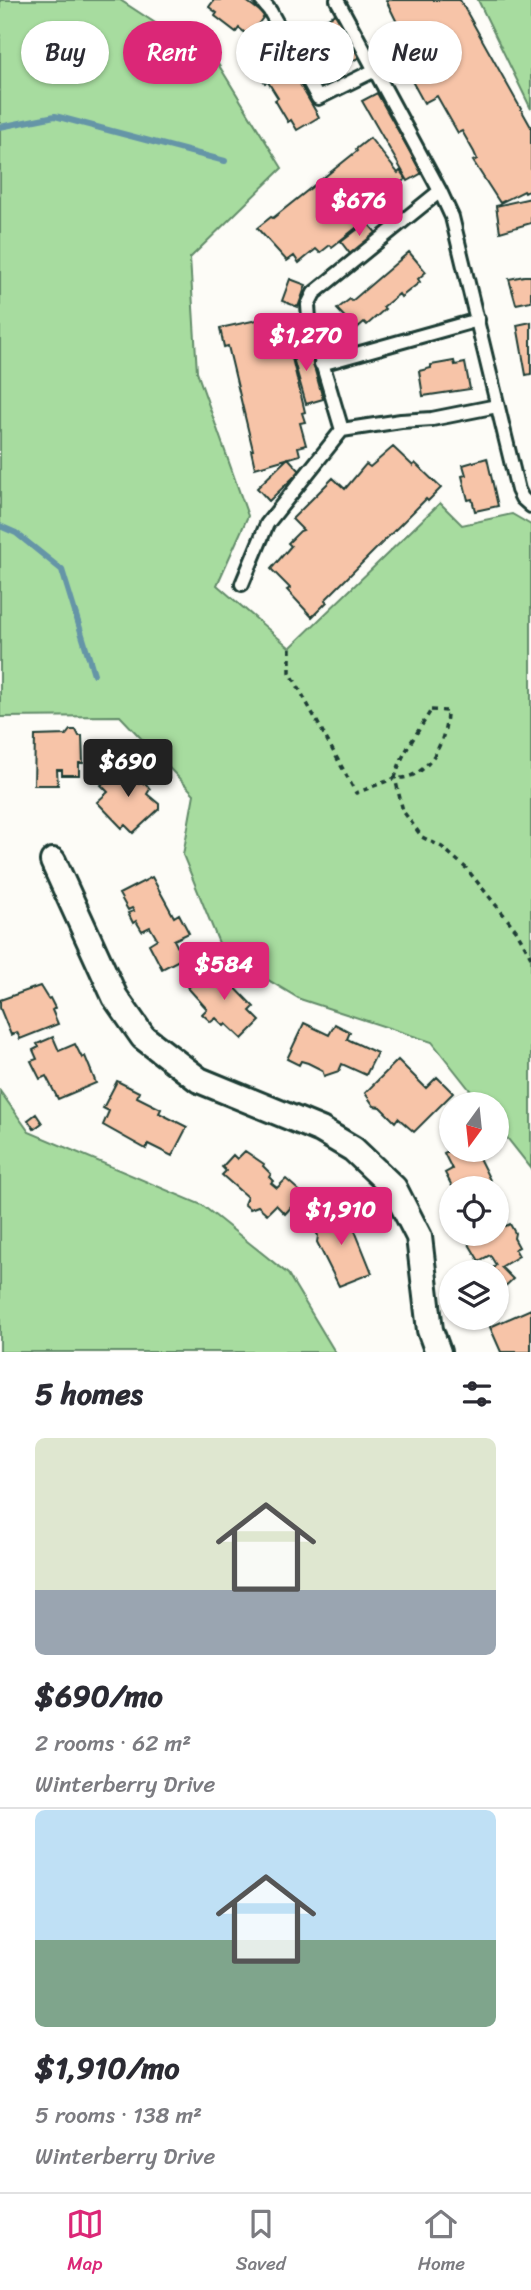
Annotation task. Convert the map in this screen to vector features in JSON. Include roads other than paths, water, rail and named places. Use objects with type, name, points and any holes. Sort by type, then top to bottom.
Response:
[{"type":"street","points":[[53,861],[115,998],[143,1037],[199,1080],[321,1130],[353,1149],[394,1188],[419,1237],[430,1330],[438,1352]]},
{"type":"lane","points":[[261,0],[270,11],[318,98],[368,73]]},
{"type":"lane","points":[[337,0],[368,57]]},
{"type":"lane","points":[[383,84],[452,217],[518,490],[531,506]]},
{"type":"lane","points":[[342,430],[309,319],[310,298],[440,191]]},
{"type":"lane","points":[[321,364],[478,320]]},
{"type":"lane","points":[[242,584],[267,524],[342,430],[432,419],[497,405]]},
{"type":"waterway","points":[[0,127],[55,116],[225,161]]},
{"type":"waterway","points":[[0,526],[16,533],[62,570],[94,674]]}]
